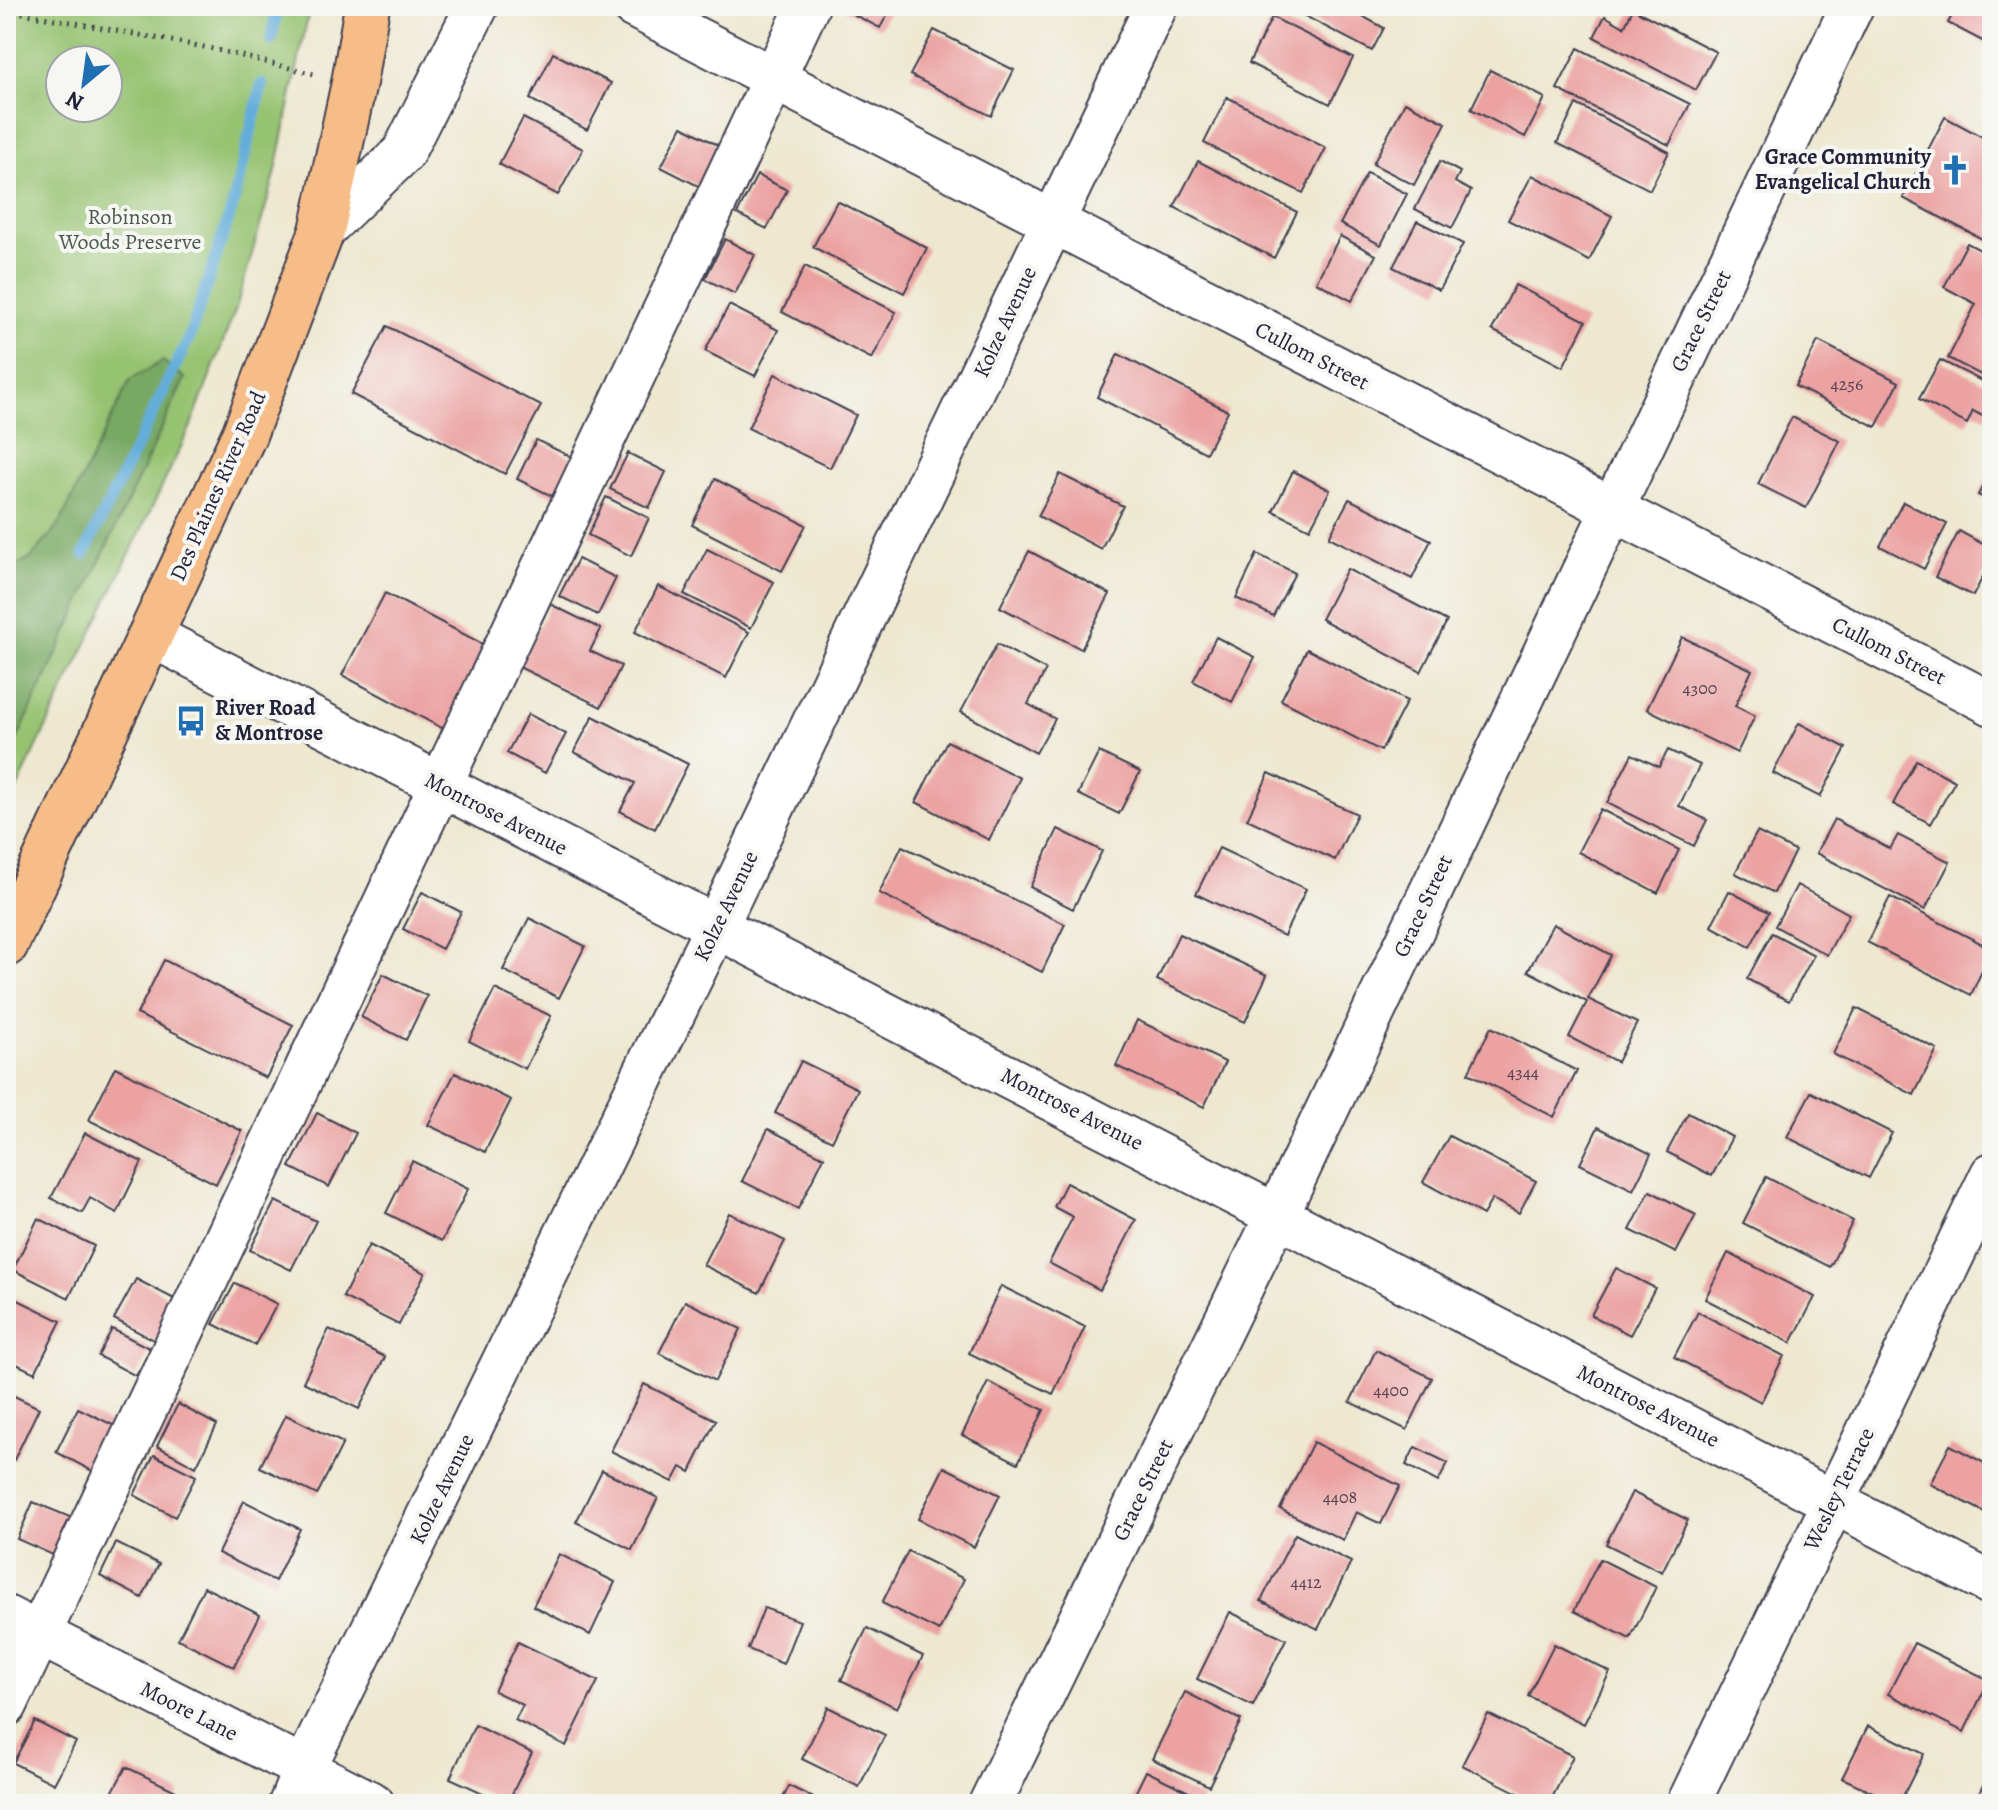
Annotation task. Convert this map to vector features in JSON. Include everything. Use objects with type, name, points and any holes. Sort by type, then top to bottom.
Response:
[{"type":"main road","name":"Des Plaines River Road","points":[[6,944],[244,435],[322,231],[367,6]]},
{"type":"street","points":[[322,231],[403,153],[477,6]]},
{"type":"street","name":"Cullom Street","points":[[633,6],[1992,704]]},
{"type":"street","points":[[6,1705],[22,1625],[442,786],[808,6]]},
{"type":"street","name":"Kolze Avenue","points":[[297,1786],[716,927],[1156,6]]},
{"type":"street","name":"Grace Street","points":[[990,1804],[1277,1215],[1852,6]]},
{"type":"street","name":"Montrose Avenue","points":[[152,636],[1992,1584]]},
{"type":"street","name":"Wesley Terrace","points":[[1688,1804],[1992,1174]]},
{"type":"street","name":"Moore Lane","points":[[22,1625],[297,1786],[373,1804]]},
{"type":"path","points":[[6,10],[209,48],[354,83]]},
{"type":"green space","name":"Robinson Woods Preserve","points":[[6,6],[310,6],[275,175],[236,308],[191,426],[6,811]]},
{"type":"green space","points":[[163,361],[185,378],[6,763],[6,570],[30,559],[59,525],[130,380]]},
{"type":"building","points":[[837,6],[892,6],[880,28]]},
{"type":"building","points":[[1308,6],[1353,6],[1351,10],[1384,28],[1372,51],[1303,15]]},
{"type":"building","points":[[1957,6],[1992,6],[1992,46],[1948,23]]},
{"type":"building","points":[[1633,9],[1716,52],[1696,90],[1594,37],[1605,16],[1624,27]]},
{"type":"building","points":[[1272,17],[1353,58],[1330,104],[1249,63]]},
{"type":"building","points":[[934,30],[1014,70],[991,116],[910,75]]},
{"type":"building","points":[[1578,48],[1690,104],[1669,145],[1557,89]]},
{"type":"building","points":[[553,53],[611,83],[587,130],[530,99]]},
{"type":"building","points":[[1490,70],[1545,98],[1525,137],[1471,109]]},
{"type":"building","points":[[1227,97],[1326,148],[1303,193],[1204,143]]},
{"type":"building","points":[[1405,102],[1446,123],[1414,185],[1373,164]]},
{"type":"building","points":[[1576,104],[1669,152],[1650,190],[1557,143]]},
{"type":"building","name":"Grace Community Evangelical Church","points":[[1945,117],[1992,142],[1992,244],[1903,198]]},
{"type":"building","points":[[523,118],[583,149],[558,195],[499,164]]},
{"type":"building","points":[[682,126],[725,149],[704,189],[661,167]]},
{"type":"building","points":[[1198,161],[1297,212],[1274,258],[1174,207]]},
{"type":"building","points":[[1440,161],[1460,172],[1455,182],[1471,191],[1452,228],[1415,209]]},
{"type":"building","points":[[1367,173],[1407,194],[1381,245],[1340,224]]},
{"type":"building","points":[[757,175],[787,190],[767,229],[737,214]]},
{"type":"building","points":[[1532,175],[1612,216],[1589,261],[1508,220]]},
{"type":"building","points":[[837,201],[927,248],[904,293],[813,247]]},
{"type":"building","points":[[1417,221],[1463,244],[1439,290],[1393,267]]},
{"type":"building","points":[[1340,236],[1376,255],[1352,301],[1316,282]]},
{"type":"building","points":[[725,239],[755,255],[735,294],[705,279]]},
{"type":"building","points":[[1967,243],[1992,256],[1992,369],[1987,378],[1948,358],[1976,304],[1944,287]]},
{"type":"building","points":[[805,266],[896,312],[872,359],[782,312]]},
{"type":"building","points":[[1515,285],[1586,321],[1563,367],[1492,330]]},
{"type":"building","points":[[729,305],[778,330],[755,376],[705,351]]},
{"type":"building","points":[[387,326],[541,406],[505,474],[351,394]]},
{"type":"building","points":[[1818,341],[1899,382],[1876,427],[1795,386]]},
{"type":"building","points":[[1118,354],[1228,411],[1206,453],[1097,397]]},
{"type":"building","points":[[1940,360],[1992,386],[1992,421],[1973,411],[1967,424],[1919,399]]},
{"type":"building","points":[[775,374],[856,415],[830,468],[748,428]]},
{"type":"building","points":[[1792,417],[1840,441],[1806,508],[1758,484]]},
{"type":"building","points":[[536,440],[580,461],[560,500],[517,479]]},
{"type":"building","points":[[628,453],[666,472],[649,508],[610,489]]},
{"type":"building","points":[[1992,468],[1992,502],[1978,495]]},
{"type":"building","points":[[1293,471],[1330,490],[1310,529],[1273,511]]},
{"type":"building","points":[[1060,474],[1123,506],[1101,549],[1038,516]]},
{"type":"building","points":[[715,479],[806,525],[782,571],[692,525]]},
{"type":"building","points":[[606,497],[649,518],[631,556],[588,535]]},
{"type":"building","points":[[1349,499],[1431,540],[1412,579],[1329,537]]},
{"type":"building","points":[[1903,502],[1947,524],[1924,569],[1880,546]]},
{"type":"building","points":[[1959,531],[1992,549],[1992,559],[1973,596],[1935,577]]},
{"type":"building","points":[[707,549],[774,582],[751,628],[684,594]]},
{"type":"building","points":[[1029,551],[1110,594],[1081,649],[1000,607]]},
{"type":"building","points":[[1257,554],[1295,573],[1273,616],[1236,598]]},
{"type":"building","points":[[578,559],[616,578],[598,615],[559,596]]},
{"type":"building","points":[[1347,569],[1447,621],[1421,672],[1321,619]]},
{"type":"building","points":[[658,586],[749,632],[726,678],[635,632]]},
{"type":"building","points":[[385,593],[494,650],[451,733],[342,675]]},
{"type":"building","points":[[550,604],[601,629],[590,651],[621,666],[601,707],[519,667]]},
{"type":"building","points":[[1216,637],[1255,657],[1232,702],[1193,681]]},
{"type":"building","points":[[1682,637],[1752,670],[1735,706],[1755,716],[1737,753],[1647,709]]},
{"type":"building","points":[[997,644],[1046,670],[1028,704],[1055,719],[1036,753],[961,712]]},
{"type":"building","points":[[1307,649],[1407,701],[1381,751],[1281,700]]},
{"type":"building","points":[[528,714],[566,734],[545,773],[507,753]]},
{"type":"building","points":[[593,716],[688,764],[655,829],[620,811],[635,783],[574,752]]},
{"type":"building","points":[[1799,723],[1846,748],[1820,797],[1773,773]]},
{"type":"building","points":[[947,741],[1020,778],[989,840],[916,802]]},
{"type":"building","points":[[1668,750],[1700,765],[1679,806],[1707,820],[1694,846],[1607,803],[1632,754],[1659,767]]},
{"type":"building","points":[[1099,752],[1140,772],[1119,814],[1078,794]]},
{"type":"building","points":[[1916,760],[1955,781],[1931,824],[1893,804]]},
{"type":"building","points":[[1269,773],[1357,814],[1335,860],[1247,819]]},
{"type":"building","points":[[1600,809],[1679,850],[1658,893],[1578,852]]},
{"type":"building","points":[[1834,819],[1890,849],[1898,835],[1950,862],[1925,910],[1816,853]]},
{"type":"building","points":[[1058,829],[1102,851],[1073,909],[1030,887]]},
{"type":"building","points":[[1757,832],[1795,851],[1774,893],[1735,873]]},
{"type":"building","points":[[902,846],[1065,924],[1042,972],[879,893]]},
{"type":"building","points":[[1219,848],[1306,889],[1284,936],[1196,894]]},
{"type":"building","points":[[1797,885],[1849,914],[1827,955],[1775,926]]},
{"type":"building","points":[[1729,891],[1769,912],[1750,947],[1711,926]]},
{"type":"building","points":[[422,892],[461,912],[442,949],[403,929]]},
{"type":"building","points":[[1890,897],[1992,949],[1971,995],[1867,942]]},
{"type":"building","points":[[529,918],[585,946],[559,998],[503,970]]},
{"type":"building","points":[[1553,924],[1611,955],[1588,999],[1637,1023],[1617,1062],[1569,1037],[1587,1002],[1528,971]]},
{"type":"building","points":[[1772,933],[1814,955],[1789,1001],[1747,979]]},
{"type":"building","points":[[1179,934],[1267,975],[1245,1022],[1157,980]]},
{"type":"building","points":[[164,960],[293,1025],[266,1078],[137,1014]]},
{"type":"building","points":[[383,974],[427,996],[406,1040],[361,1017]]},
{"type":"building","points":[[495,989],[551,1016],[525,1069],[469,1041]]},
{"type":"building","points":[[1856,1008],[1937,1049],[1914,1095],[1833,1054]]},
{"type":"building","points":[[1137,1020],[1225,1062],[1204,1107],[1116,1066]]},
{"type":"building","points":[[1491,1027],[1577,1071],[1554,1117],[1468,1073]]},
{"type":"building","points":[[801,1061],[858,1089],[832,1141],[775,1113]]},
{"type":"building","points":[[115,1067],[242,1131],[216,1184],[89,1120]]},
{"type":"building","points":[[455,1073],[511,1100],[485,1152],[428,1125]]},
{"type":"building","points":[[1811,1092],[1892,1133],[1869,1178],[1787,1137]]},
{"type":"building","points":[[317,1113],[356,1133],[329,1187],[290,1167]]},
{"type":"building","points":[[1688,1113],[1732,1137],[1712,1176],[1667,1152]]},
{"type":"building","points":[[1598,1127],[1651,1154],[1633,1190],[1580,1164]]},
{"type":"building","points":[[768,1129],[824,1157],[798,1209],[742,1181]]},
{"type":"building","points":[[85,1133],[142,1162],[117,1213],[90,1198],[82,1213],[51,1198]]},
{"type":"building","points":[[1449,1136],[1536,1181],[1519,1213],[1492,1199],[1483,1215],[1423,1182]]},
{"type":"building","points":[[412,1161],[468,1189],[442,1241],[386,1213]]},
{"type":"building","points":[[1766,1177],[1853,1221],[1830,1267],[1743,1223]]},
{"type":"building","points":[[1066,1183],[1136,1220],[1100,1290],[1049,1263],[1073,1217],[1054,1207]]},
{"type":"building","points":[[1650,1191],[1696,1215],[1676,1253],[1630,1230]]},
{"type":"building","points":[[275,1201],[316,1221],[291,1270],[250,1250]]},
{"type":"building","points":[[729,1213],[785,1241],[759,1293],[703,1265]]},
{"type":"building","points":[[38,1218],[94,1246],[69,1298],[13,1270]]},
{"type":"building","points":[[369,1245],[425,1273],[399,1325],[343,1297]]},
{"type":"building","points":[[1728,1253],[1815,1297],[1791,1343],[1705,1299]]},
{"type":"building","points":[[1616,1268],[1655,1288],[1630,1335],[1591,1315]]},
{"type":"building","points":[[136,1279],[178,1301],[157,1342],[114,1319]]},
{"type":"building","points":[[235,1283],[277,1304],[255,1345],[213,1324]]},
{"type":"building","points":[[1001,1286],[1085,1327],[1053,1394],[969,1353]]},
{"type":"building","points":[[6,1294],[61,1321],[35,1373],[6,1359]]},
{"type":"building","points":[[685,1301],[741,1329],[715,1381],[659,1353]]},
{"type":"building","points":[[1698,1312],[1784,1356],[1761,1402],[1674,1357]]},
{"type":"building","points":[[112,1329],[151,1349],[136,1376],[98,1356]]},
{"type":"building","points":[[329,1329],[385,1357],[359,1409],[303,1382]]},
{"type":"building","points":[[1376,1350],[1432,1378],[1407,1430],[1350,1402]]},
{"type":"building","points":[[988,1382],[1044,1410],[1018,1463],[962,1435]]},
{"type":"building","points":[[644,1384],[716,1420],[690,1472],[681,1467],[673,1482],[611,1451]]},
{"type":"building","points":[[6,1392],[39,1408],[14,1460],[6,1456]]},
{"type":"building","points":[[178,1404],[217,1425],[196,1467],[157,1446]]},
{"type":"building","points":[[78,1408],[121,1429],[98,1474],[56,1452]]},
{"type":"building","points":[[286,1415],[343,1443],[317,1495],[260,1467]]},
{"type":"building","points":[[1313,1442],[1400,1486],[1381,1524],[1356,1512],[1343,1540],[1280,1509]]},
{"type":"building","points":[[1950,1445],[1992,1467],[1992,1516],[1930,1484]]},
{"type":"building","points":[[1415,1447],[1448,1463],[1438,1482],[1406,1465]]},
{"type":"building","points":[[154,1455],[196,1476],[175,1517],[134,1495]]},
{"type":"building","points":[[944,1467],[1000,1495],[974,1547],[918,1519]]},
{"type":"building","points":[[602,1470],[658,1498],[632,1550],[576,1522]]},
{"type":"building","points":[[1632,1492],[1688,1520],[1662,1572],[1606,1544]]},
{"type":"building","points":[[244,1501],[300,1529],[275,1581],[218,1553]]},
{"type":"building","points":[[33,1502],[70,1517],[53,1555],[17,1539]]},
{"type":"building","points":[[1295,1534],[1351,1562],[1318,1629],[1261,1601]]},
{"type":"building","points":[[116,1543],[159,1564],[142,1598],[100,1576]]},
{"type":"building","points":[[908,1551],[964,1579],[939,1631],[882,1603]]},
{"type":"building","points":[[559,1554],[615,1582],[590,1635],[533,1606]]},
{"type":"building","points":[[1600,1559],[1656,1587],[1630,1639],[1574,1611]]},
{"type":"building","points":[[204,1587],[260,1615],[234,1667],[178,1639]]},
{"type":"building","points":[[764,1608],[800,1621],[783,1664],[748,1649]]},
{"type":"building","points":[[1230,1612],[1286,1639],[1253,1706],[1197,1679]]},
{"type":"building","points":[[867,1628],[923,1656],[897,1708],[841,1680]]},
{"type":"building","points":[[518,1642],[598,1681],[566,1746],[515,1720],[523,1705],[494,1691]]},
{"type":"building","points":[[1914,1643],[1989,1680],[1964,1732],[1888,1694]]},
{"type":"building","points":[[1554,1644],[1610,1672],[1584,1724],[1528,1696]]},
{"type":"building","points":[[1185,1692],[1241,1720],[1209,1786],[1152,1759]]},
{"type":"building","points":[[828,1707],[885,1735],[859,1787],[802,1759]]},
{"type":"building","points":[[1488,1714],[1573,1756],[1549,1804],[1540,1804],[1462,1765]]},
{"type":"building","points":[[35,1721],[76,1742],[54,1784],[13,1763]]},
{"type":"building","points":[[475,1725],[532,1753],[507,1804],[450,1778]]},
{"type":"building","points":[[1868,1726],[1924,1754],[1899,1804],[1842,1778]]},
{"type":"building","points":[[126,1767],[180,1793],[174,1804],[106,1804]]},
{"type":"building","points":[[1146,1771],[1203,1799],[1200,1804],[1130,1804]]},
{"type":"building","points":[[1985,1781],[1992,1784],[1992,1804],[1974,1804]]},
{"type":"building","points":[[789,1786],[826,1804],[780,1804]]},
{"type":"waterway","points":[[271,40],[278,6]]},
{"type":"waterway","points":[[84,554],[189,338],[232,208],[262,84]]},
{"type":"place","name":"Grace Community Evangelical Church","points":[[1955,170]]},
{"type":"place","name":"River Road & Montrose","points":[[191,721]]}]
